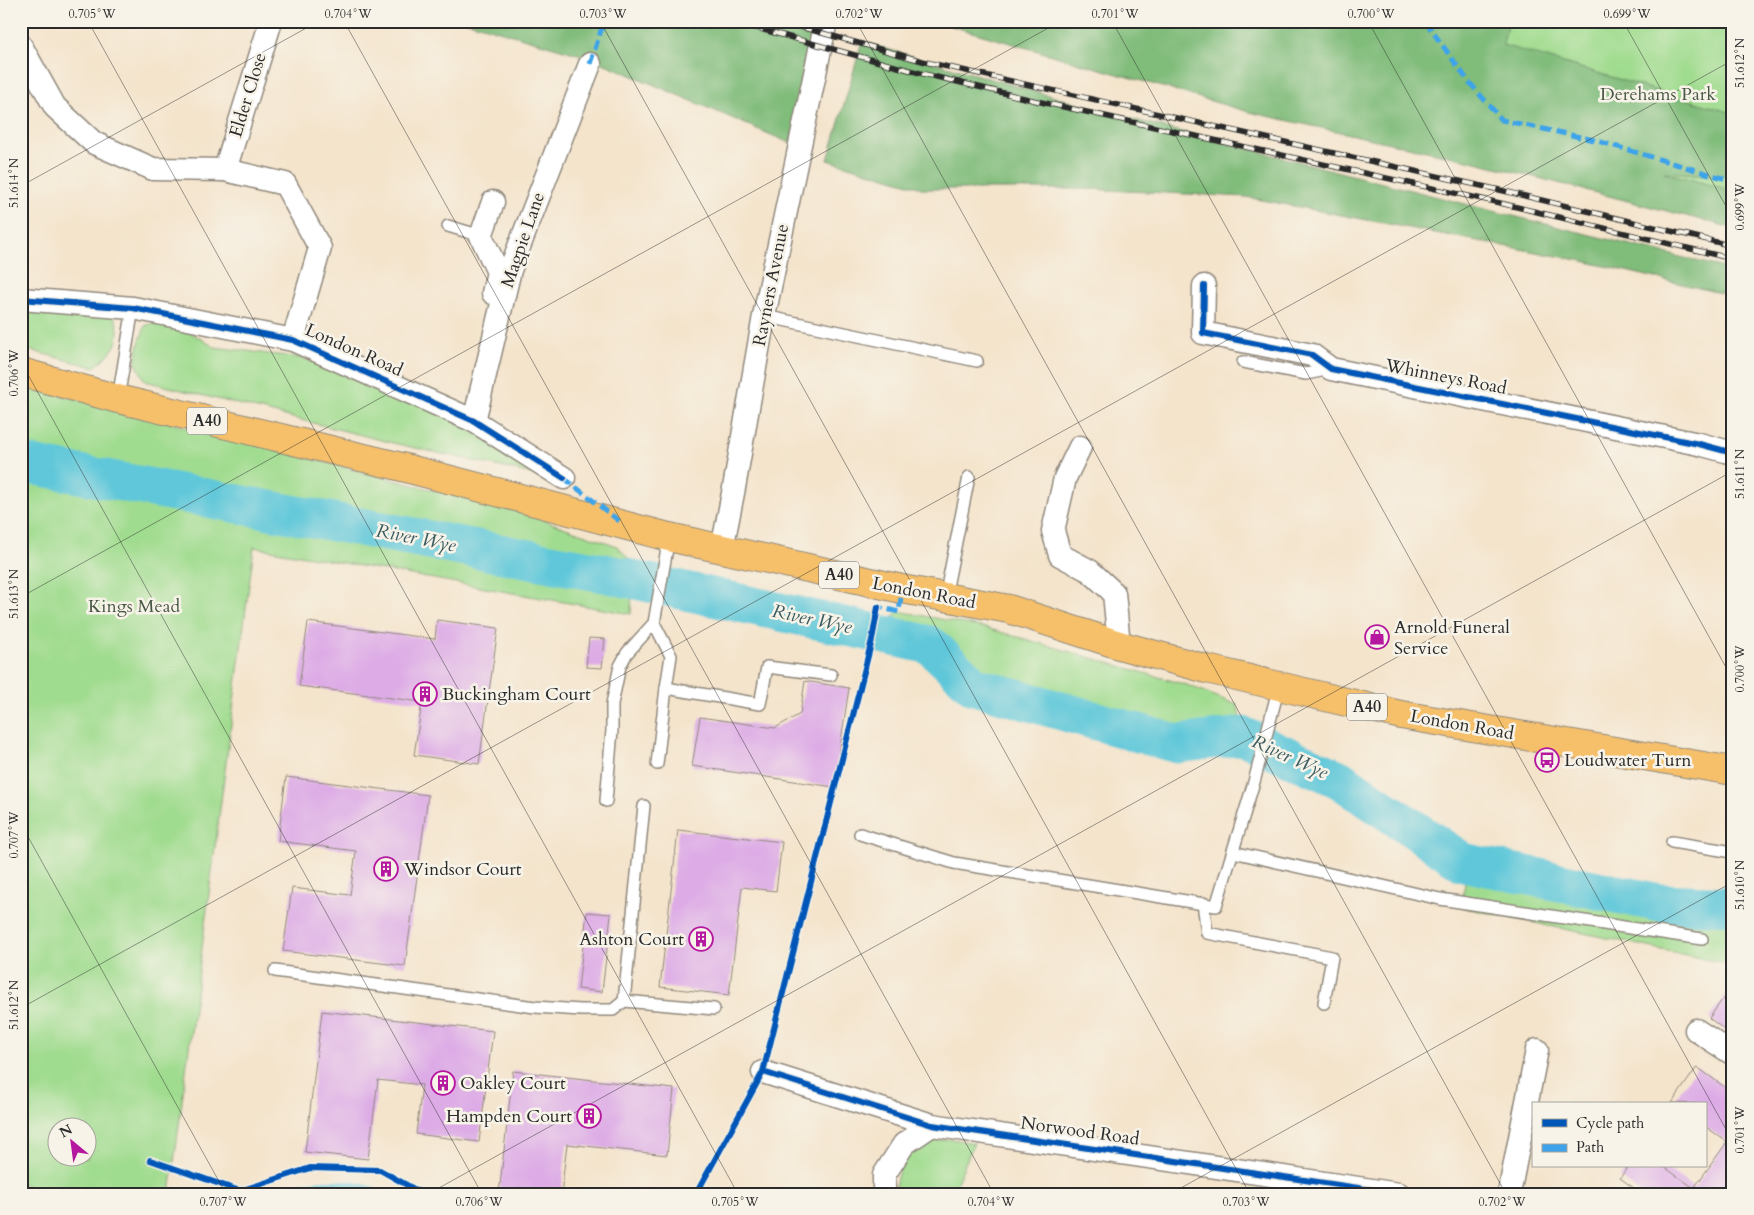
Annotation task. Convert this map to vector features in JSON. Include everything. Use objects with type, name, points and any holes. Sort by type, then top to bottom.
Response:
[{"type":"main road","name":"London Road","points":[[21,372],[118,399],[394,465],[669,537],[902,589],[1009,609],[1120,645],[1207,669],[1401,715],[1733,771]]},
{"type":"street","name":"Elder Close","points":[[225,170],[271,21]]},
{"type":"street","name":"Rayners Avenue","points":[[722,549],[764,316],[826,21]]},
{"type":"street","points":[[21,46],[56,107],[94,143],[153,169],[225,170],[285,184],[320,248],[293,340]]},
{"type":"street","name":"Magpie Lane","points":[[468,418],[510,270],[590,64]]},
{"type":"street","points":[[468,418],[498,272],[481,236],[493,202]]},
{"type":"street","name":"Whinneys Road","points":[[1204,286],[1203,333],[1312,355],[1331,369],[1699,444],[1733,453]]},
{"type":"street","name":"London Road","points":[[21,299],[133,308],[293,340],[468,418],[564,478]]},
{"type":"street","points":[[1080,447],[1065,478],[1053,531],[1060,555],[1090,571],[1114,593],[1120,645]]},
{"type":"street","points":[[1696,1030],[1733,1054]]},
{"type":"street","points":[[1509,1194],[1537,1050]]},
{"type":"street","name":"Norwood Road","points":[[763,1072],[932,1125],[1399,1194]]},
{"type":"street","points":[[884,1194],[884,1175],[904,1144],[932,1125]]},
{"type":"lane","points":[[448,226],[481,236]]},
{"type":"lane","points":[[118,399],[133,308]]},
{"type":"lane","points":[[764,316],[977,361]]},
{"type":"lane","points":[[1243,362],[1306,374],[1331,369]]},
{"type":"lane","points":[[945,597],[969,477]]},
{"type":"lane","points":[[606,802],[612,730],[612,704],[620,666],[627,653],[654,623],[669,537]]},
{"type":"lane","points":[[654,623],[672,656],[666,688],[657,764]]},
{"type":"lane","points":[[666,688],[760,704],[767,667],[831,675]]},
{"type":"lane","points":[[860,834],[954,863],[1216,906],[1254,782],[1279,686]]},
{"type":"lane","points":[[624,1001],[644,806]]},
{"type":"lane","points":[[1672,842],[1733,852]]},
{"type":"lane","points":[[1232,852],[1440,899],[1702,939]]},
{"type":"lane","points":[[1202,904],[1207,933],[1332,957],[1324,1003]]},
{"type":"lane","points":[[275,971],[534,1008],[613,1010],[624,1001],[714,1009]]},
{"type":"green space","points":[[465,21],[775,21],[823,30],[790,143],[591,58]]},
{"type":"green space","points":[[934,21],[1508,21],[1503,45],[1733,113],[1733,177],[1664,172],[1733,191],[1733,228],[1476,162],[1249,112]]},
{"type":"green space","name":"Derehams Park","points":[[1424,21],[1733,21],[1733,191],[1660,172]]},
{"type":"green space","points":[[862,42],[1135,120],[1733,270],[1733,296],[1583,261],[1246,197],[1087,189],[925,189],[828,160]]},
{"type":"green space","points":[[21,301],[112,311],[118,328],[116,343],[108,355],[94,367],[21,348]]},
{"type":"green space","points":[[158,321],[179,325],[214,347],[302,358],[420,400],[550,478],[393,443],[145,381],[135,361],[145,326]]},
{"type":"green space","points":[[21,385],[523,513],[617,546],[629,559],[21,448]]},
{"type":"green space","name":"Kings Mead","points":[[21,472],[632,583],[631,614],[254,547],[170,1194],[58,1194],[32,1188],[21,1183]]},
{"type":"green space","points":[[899,611],[986,628],[1187,685],[1237,705],[1240,717],[1203,726],[1169,728],[1042,693],[967,669],[953,662],[937,635],[917,627],[888,620]]},
{"type":"green space","points":[[1470,853],[1543,878],[1644,906],[1690,902],[1717,891],[1733,892],[1733,965],[1461,907]]},
{"type":"green space","points":[[952,1139],[974,1143],[952,1194],[895,1194],[897,1178],[903,1163],[908,1157],[920,1147],[931,1142]]},
{"type":"building","name":"Buckingham Court","points":[[437,620],[498,628],[479,764],[414,755],[422,702],[299,686],[308,622],[435,639]]},
{"type":"building","points":[[589,638],[605,639],[602,668],[586,667]]},
{"type":"building","points":[[805,681],[849,688],[834,787],[692,766],[700,717],[775,728],[800,714]]},
{"type":"building","name":"Windsor Court","points":[[286,777],[428,795],[405,966],[283,951],[292,888],[350,895],[356,851],[278,841]]},
{"type":"building","name":"Ashton Court","points":[[678,830],[782,842],[776,891],[742,887],[729,995],[660,987]]},
{"type":"building","points":[[587,912],[611,914],[602,992],[578,989]]},
{"type":"building","points":[[1733,985],[1733,1036],[1709,1018]]},
{"type":"building","name":"Oakley Court","points":[[322,1011],[493,1031],[479,1142],[416,1134],[422,1085],[378,1080],[368,1159],[305,1152]]},
{"type":"building","points":[[1697,1067],[1733,1093],[1733,1194],[1642,1194],[1620,1178],[1627,1168],[1666,1168],[1694,1188],[1727,1142],[1706,1127],[1706,1102],[1673,1102]]},
{"type":"building","name":"Hampden Court","points":[[513,1071],[674,1089],[667,1155],[567,1144],[561,1194],[499,1194]]},
{"type":"waterway","name":"River Wye","points":[[21,463],[604,573],[930,645],[974,686],[1177,744],[1243,736],[1339,779],[1463,862],[1660,903],[1733,906]]},
{"type":"waterway","points":[[279,1194],[295,1187],[325,1183],[355,1185],[383,1194]]},
{"type":"waterway","points":[[21,1192],[28,1194]]},
{"type":"railway","points":[[731,21],[920,73],[1041,102],[1500,203],[1733,259]]},
{"type":"railway","points":[[779,21],[926,62],[1504,191],[1733,246]]},
{"type":"marked path","points":[[590,64],[604,21]]},
{"type":"marked path","points":[[1428,21],[1427,24],[1469,82],[1502,120],[1594,140],[1733,181]]},
{"type":"marked path","points":[[564,478],[623,524]]},
{"type":"marked path","points":[[877,611],[878,607],[899,612],[902,589]]},
{"type":"cycle path","points":[[1204,286],[1203,333],[1312,355],[1331,369],[1699,444],[1733,453]]},
{"type":"cycle path","points":[[21,299],[133,308],[293,340],[474,421],[564,478]]},
{"type":"cycle path","points":[[696,1194],[763,1072],[872,640],[878,607]]},
{"type":"cycle path","points":[[763,1072],[932,1125],[1399,1194]]},
{"type":"cycle path","points":[[150,1160],[240,1191],[310,1168],[380,1170],[423,1194]]},
{"type":"place","name":"Arnold Funeral Service","points":[[1377,637]]},
{"type":"place","name":"Buckingham Court","points":[[425,694]]},
{"type":"place","name":"Loudwater Turn","points":[[1547,760]]},
{"type":"place","name":"Windsor Court","points":[[386,869]]},
{"type":"place","name":"Ashton Court","points":[[701,939]]},
{"type":"place","name":"Oakley Court","points":[[443,1083]]},
{"type":"place","name":"Hampden Court","points":[[589,1116]]}]
